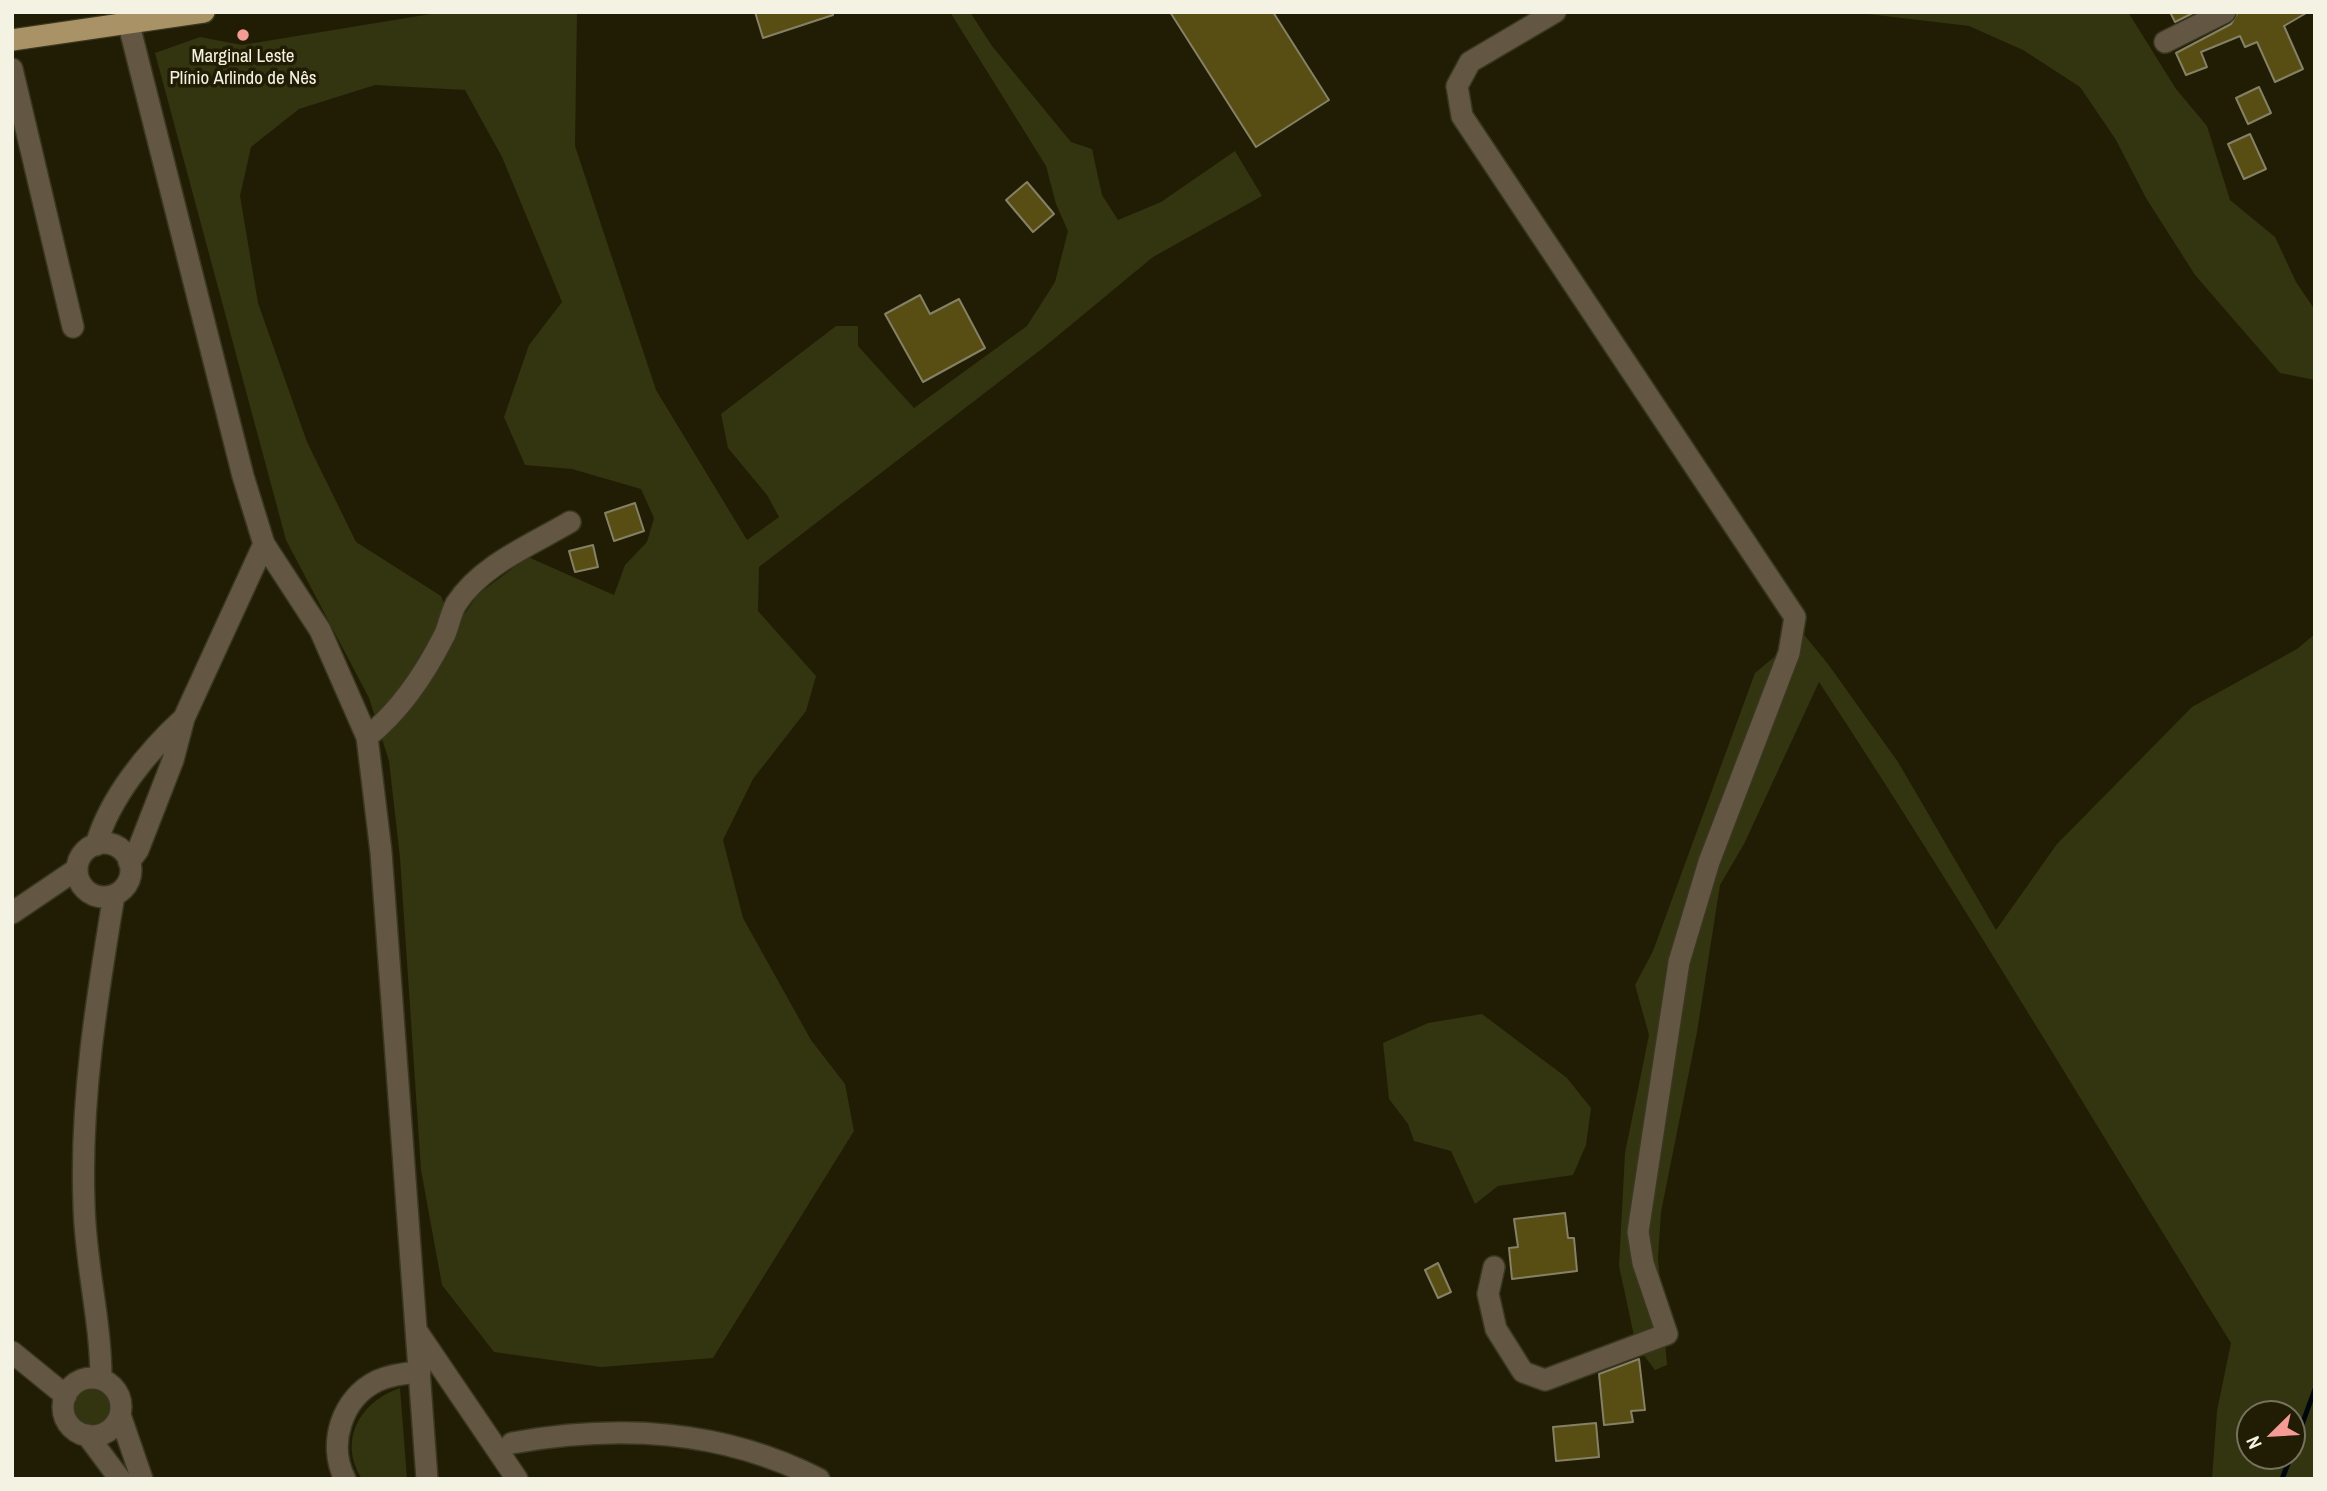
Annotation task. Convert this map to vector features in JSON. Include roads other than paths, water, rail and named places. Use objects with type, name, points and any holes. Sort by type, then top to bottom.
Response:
[{"type":"main road","points":[[12,40],[204,12]]},
{"type":"street","points":[[1494,1267],[1488,1294],[1496,1329],[1523,1372],[1545,1380],[1667,1334],[1643,1263],[1638,1232],[1679,962],[1709,862],[1789,653],[1795,617],[1462,116],[1457,86],[1470,62],[1555,12]]},
{"type":"street","points":[[2165,42],[2225,12]]},
{"type":"street","points":[[128,21],[239,463],[264,544],[320,631],[367,737],[381,852],[426,1479]]},
{"type":"street","points":[[12,69],[74,327]]},
{"type":"street","points":[[367,737],[390,719],[405,699],[445,634],[456,605],[480,576],[570,522]]},
{"type":"street","points":[[102,1379],[101,1338],[83,1206],[84,1126],[96,1002],[114,895],[128,882],[129,862],[138,850],[173,760],[184,718],[264,544]]},
{"type":"street","points":[[96,845],[102,826],[154,746],[184,718]]},
{"type":"street","points":[[12,913],[77,869],[85,852],[96,845],[116,847],[129,862]]},
{"type":"street","points":[[77,869],[78,878],[88,892],[96,896],[114,895]]},
{"type":"street","points":[[417,1332],[517,1479]]},
{"type":"street","points":[[12,1352],[66,1396]]},
{"type":"street","points":[[345,1479],[337,1454],[338,1432],[346,1411],[359,1394],[377,1381],[420,1372]]},
{"type":"street","points":[[120,1415],[108,1432],[87,1435],[78,1432],[65,1416],[66,1396],[76,1383],[93,1378],[110,1384],[120,1398],[120,1415],[142,1479]]},
{"type":"street","points":[[512,1443],[550,1437],[675,1434],[757,1452],[819,1479]]},
{"type":"street","points":[[87,1435],[120,1479]]},
{"type":"waterway","points":[[2306,1414],[2315,1389]]},
{"type":"waterway","points":[[2282,1479],[2286,1470]]},
{"type":"place","name":"Marginal Leste Plínio Arlindo de Nês","points":[[243,35]]}]
